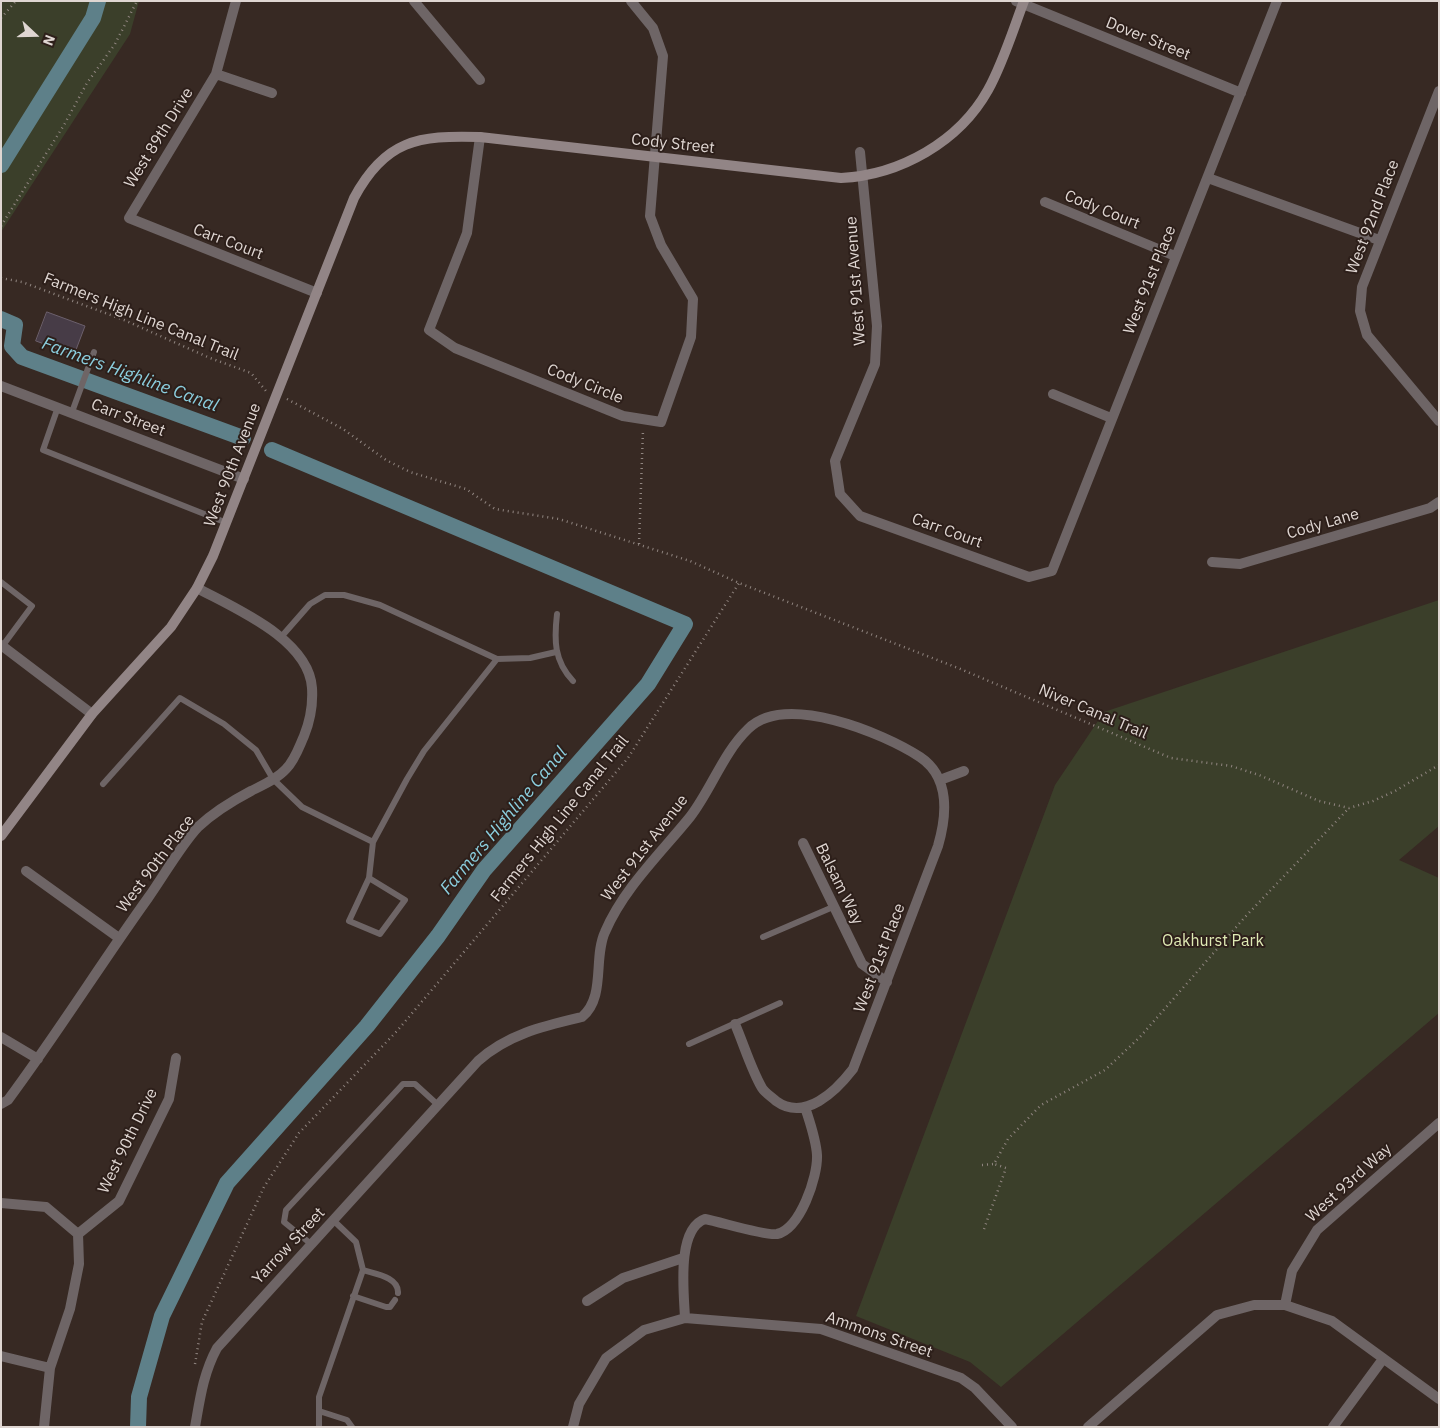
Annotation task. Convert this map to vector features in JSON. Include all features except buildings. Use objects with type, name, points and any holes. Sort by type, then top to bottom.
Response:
[{"type":"street","name":"West 89th Drive","points":[[129,218],[216,74],[236,1]]},
{"type":"street","points":[[414,1],[480,80]]},
{"type":"street","points":[[631,1],[652,28],[664,56],[655,158]]},
{"type":"street","name":"West 91st Place","points":[[1052,571],[1110,418],[1208,178],[1277,1]]},
{"type":"street","points":[[862,177],[908,162],[940,144],[966,121],[988,90],[1021,2]]},
{"type":"street","name":"Dover Street","points":[[1021,2],[1241,94]]},
{"type":"street","points":[[216,74],[272,93]]},
{"type":"street","name":"West 92nd Place","points":[[1439,91],[1362,287],[1360,311],[1367,335],[1439,422]]},
{"type":"street","name":"West 90th Avenue","points":[[1,836],[92,714],[165,634],[197,588],[227,523],[354,198],[365,178],[379,162],[398,148],[418,139],[442,136],[480,137]]},
{"type":"street","name":"Cody Street","points":[[480,137],[841,178],[862,177]]},
{"type":"street","name":"Cody Circle","points":[[480,137],[467,233],[429,330],[455,348],[623,416],[661,422],[691,337],[693,299],[661,245],[650,216],[655,158]]},
{"type":"street","name":"West 91st Avenue","points":[[840,494],[835,461],[876,364],[877,326],[860,152]]},
{"type":"street","points":[[1208,178],[1379,240]]},
{"type":"street","name":"Cody Court","points":[[1045,202],[1175,256]]},
{"type":"street","name":"Carr Court","points":[[129,218],[317,293]]},
{"type":"street","name":"Carr Street","points":[[1,386],[244,479]]},
{"type":"street","points":[[1053,394],[1110,418]]},
{"type":"street","name":"Carr Court","points":[[840,494],[860,516],[1029,577],[1052,571]]},
{"type":"street","name":"Cody Lane","points":[[1212,562],[1240,564],[1430,508],[1439,502]]},
{"type":"street","name":"West 90th Place","points":[[1,1104],[8,1100],[38,1059],[119,938],[198,828],[226,805],[273,779],[286,769],[296,755],[312,710],[312,686],[307,670],[282,636],[197,588]]},
{"type":"street","points":[[2,646],[92,714]]},
{"type":"street","name":"West 91st Avenue","points":[[438,1105],[478,1062],[507,1040],[529,1031],[582,1017],[588,1012],[596,996],[599,951],[614,911],[624,895],[691,815],[748,728],[762,718],[777,714],[812,714],[853,727],[906,748],[930,763],[940,780]]},
{"type":"street","points":[[940,780],[964,771]]},
{"type":"street","name":"West 91st Place","points":[[805,1107],[819,1102],[834,1091],[853,1069],[938,846],[943,828],[944,795],[940,780]]},
{"type":"street","name":"Balsam Way","points":[[803,843],[862,964],[887,982]]},
{"type":"street","points":[[26,871],[119,938]]},
{"type":"street","points":[[685,1318],[683,1258],[694,1227],[705,1219],[774,1235],[782,1232],[795,1222],[802,1209],[816,1168],[817,1157],[813,1130],[805,1107],[786,1107],[763,1089],[735,1024]]},
{"type":"street","points":[[1,1037],[38,1059]]},
{"type":"street","name":"West 90th Drive","points":[[78,1234],[119,1201],[169,1099],[176,1058]]},
{"type":"street","name":"Yarrow Street","points":[[196,1427],[202,1385],[207,1366],[217,1348],[438,1105]]},
{"type":"street","name":"West 93rd Way","points":[[1285,1305],[1292,1271],[1317,1230],[1439,1123]]},
{"type":"street","points":[[1,1204],[46,1208],[78,1234],[79,1264],[70,1309],[50,1368],[44,1427]]},
{"type":"street","points":[[587,1301],[623,1278],[683,1258]]},
{"type":"street","points":[[1088,1427],[1217,1315],[1254,1305],[1285,1305],[1332,1321],[1439,1399]]},
{"type":"street","name":"Ammons Street","points":[[573,1427],[579,1404],[606,1358],[644,1330],[685,1318],[821,1329],[961,1378],[975,1388],[1012,1427]]},
{"type":"street","points":[[1,1356],[50,1368]]},
{"type":"street","points":[[1334,1427],[1383,1359]]},
{"type":"lane","points":[[72,412],[94,352]]},
{"type":"lane","points":[[58,407],[42,450],[227,523]]},
{"type":"lane","points":[[1,582],[32,606],[2,646]]},
{"type":"lane","points":[[282,636],[310,604],[325,596],[344,595],[380,605],[497,659],[530,658],[556,652]]},
{"type":"lane","points":[[557,614],[556,652],[564,672],[573,681]]},
{"type":"lane","points":[[369,878],[405,900],[380,934],[349,922],[369,878],[373,842],[424,751],[497,659]]},
{"type":"lane","points":[[103,784],[180,698],[224,724],[256,750],[273,779],[302,807],[373,842]]},
{"type":"lane","points":[[763,937],[833,907]]},
{"type":"lane","points":[[689,1044],[780,1003]]},
{"type":"lane","points":[[311,1244],[284,1222],[286,1210],[403,1084],[415,1084],[438,1105]]},
{"type":"lane","points":[[319,1427],[319,1396],[363,1270],[356,1242],[333,1220]]},
{"type":"lane","points":[[363,1270],[393,1280],[397,1284],[398,1293]]},
{"type":"lane","points":[[354,1296],[386,1307],[390,1307],[395,1300]]},
{"type":"lane","points":[[319,1411],[347,1420],[352,1427]]},
{"type":"path","points":[[1,18],[16,1]]},
{"type":"path","points":[[1,226],[64,125],[87,83],[115,44],[137,1]]},
{"type":"path","name":"Farmers High Line Canal Trail","points":[[1,278],[22,282],[124,320],[210,358],[251,373],[265,390]]},
{"type":"path","points":[[289,400],[343,429],[386,460],[410,472],[466,489],[495,510],[559,519],[690,561],[739,583]]},
{"type":"path","points":[[638,544],[643,420]]},
{"type":"path","name":"Farmers High Line Canal Trail","points":[[194,1372],[202,1322],[264,1187],[299,1134],[397,1031],[628,758],[739,583]]},
{"type":"path","name":"Niver Canal Trail","points":[[739,583],[958,668],[1171,758],[1231,766],[1259,775],[1319,801],[1349,808],[1373,801],[1395,791],[1439,765]]},
{"type":"path","points":[[994,1164],[1008,1139],[1020,1124],[1041,1105],[1105,1070],[1140,1037],[1245,916],[1349,808]]},
{"type":"path","points":[[982,1165],[994,1164],[1006,1168],[984,1228]]},
{"type":"green space","points":[[1,1],[139,1],[130,34],[1,232]]},
{"type":"green space","name":"Oakhurst Park","points":[[1439,600],[1439,826],[1399,860],[1439,878],[1439,1013],[1001,1387],[970,1362],[856,1316],[1055,785],[1104,712]]},
{"type":"waterway","name":"Farmers Highline Canal","points":[[1,165],[93,18],[98,1]]},
{"type":"waterway","name":"Farmers Highline Canal","points":[[1,319],[15,325],[12,346],[22,357],[243,438]]},
{"type":"waterway","name":"Farmers Highline Canal","points":[[138,1427],[139,1397],[162,1316],[227,1183],[367,1026],[438,936],[484,870],[648,684],[685,624],[272,450]]}]
